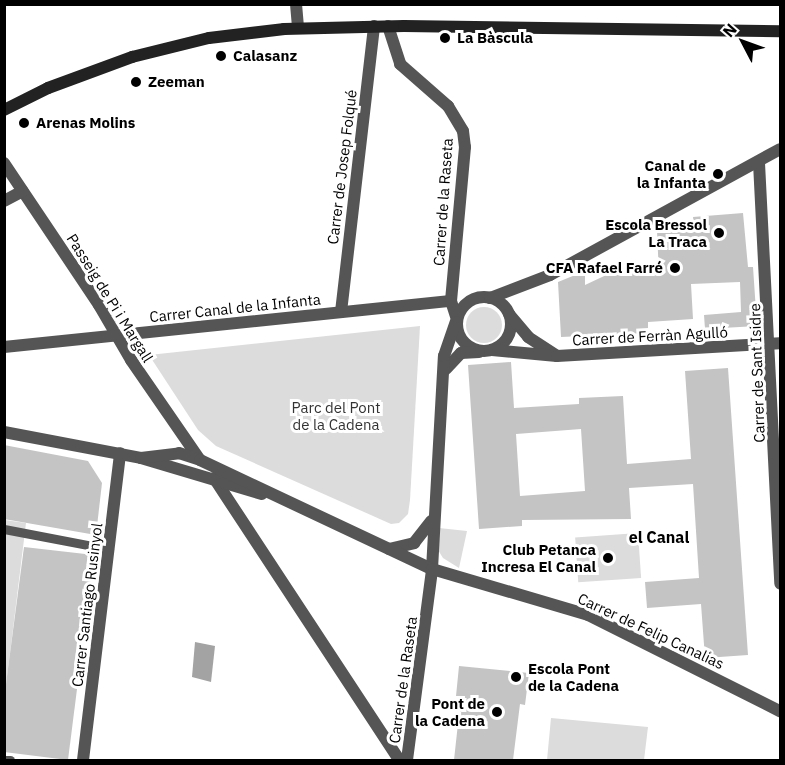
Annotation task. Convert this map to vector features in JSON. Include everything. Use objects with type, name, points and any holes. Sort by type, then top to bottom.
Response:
[{"type":"main road","points":[[4,110],[90,71],[168,46],[236,33],[298,28],[374,26],[780,31]]},
{"type":"street","points":[[296,4],[298,28]]},
{"type":"street","name":"Carrer de Josep Folqué","points":[[341,312],[374,26]]},
{"type":"street","name":"Carrer de la Raseta","points":[[388,26],[400,64],[448,106],[463,131],[465,147],[451,301]]},
{"type":"street","points":[[456,320],[467,303],[490,298],[550,275],[759,163],[780,149]]},
{"type":"street","name":"Passeig de Pi i Margall","points":[[4,163],[193,455]]},
{"type":"street","name":"Carrer de Sant Isidre","points":[[759,163],[776,344],[780,583]]},
{"type":"street","points":[[4,201],[23,191]]},
{"type":"street","points":[[446,369],[461,353],[487,351],[510,332],[509,314],[490,298]]},
{"type":"street","points":[[451,301],[462,341],[487,351]]},
{"type":"street","name":"Carrer Canal de la Infanta","points":[[4,347],[451,301]]},
{"type":"street","name":"Carrer de Ferràn Agulló","points":[[509,314],[528,337],[557,356]]},
{"type":"street","name":"Carrer de la Raseta","points":[[407,760],[432,569],[424,553],[433,517],[446,369],[445,347],[456,320]]},
{"type":"street","name":"Carrer de Ferràn Agulló","points":[[487,351],[557,356],[776,344]]},
{"type":"street","points":[[4,432],[141,458],[162,454],[193,455]]},
{"type":"street","name":"Carrer Santiago Rusinyol","points":[[83,760],[120,453]]},
{"type":"street","points":[[159,465],[172,460],[185,462],[193,455]]},
{"type":"street","name":"Carrer de Felip Canalias","points":[[193,455],[270,495],[432,569],[588,615],[780,711]]},
{"type":"street","name":"Carrer de Felip Canalias","points":[[141,458],[270,495]]},
{"type":"street","points":[[214,478],[399,760]]},
{"type":"street","points":[[389,549],[414,543],[433,517]]},
{"type":"street","points":[[4,530],[109,549]]},
{"type":"street","points":[[4,760],[10,760]]},
{"type":"green space","points":[[484,307],[497,312],[502,325],[497,338],[484,343],[471,338],[466,325],[471,312]]},
{"type":"green space","name":"Parc del Pont de la Cadena","points":[[420,326],[408,514],[399,523],[391,524],[216,446],[198,430],[149,355]]},
{"type":"green space","points":[[5,520],[26,523],[5,694]]},
{"type":"green space","points":[[439,528],[467,531],[459,568],[443,558],[438,550]]},
{"type":"green space","name":"Club Petanca Incresa El Canal","points":[[638,533],[641,578],[578,582],[575,537]]},
{"type":"green space","points":[[551,718],[648,727],[644,760],[547,760]]},
{"type":"shaded area","points":[[195,642],[215,646],[211,682],[192,677]]},
{"type":"building","points":[[743,213],[748,267],[753,267],[757,326],[705,329],[704,315],[741,312],[740,282],[691,284],[693,319],[648,322],[648,333],[561,337],[558,282],[585,271],[585,285],[634,262],[659,275],[657,231],[694,226],[693,217]]},
{"type":"building","points":[[511,362],[514,408],[579,404],[579,398],[623,396],[627,464],[691,459],[685,371],[728,368],[748,655],[705,658],[701,604],[647,608],[645,582],[699,578],[693,484],[629,488],[631,519],[522,520],[522,526],[479,529],[468,365]],"holes":[[[581,429],[585,491],[520,496],[516,434]]]},
{"type":"building","points":[[4,445],[88,461],[102,483],[96,535],[4,519]]},
{"type":"building","points":[[24,547],[94,555],[68,760],[4,752],[4,699]]},
{"type":"building","name":"Pont de la Cadena","points":[[459,666],[529,673],[525,705],[520,704],[513,760],[454,760],[461,696],[456,696]]},
{"type":"place","name":"La Bàscula","points":[[445,38]]},
{"type":"place","name":"Calasanz","points":[[221,56]]},
{"type":"place","name":"Zeeman","points":[[136,82]]},
{"type":"place","name":"Arenas Molins","points":[[24,123]]},
{"type":"place","name":"Canal de la Infanta","points":[[718,174]]},
{"type":"place","name":"Escola Bressol La Traca","points":[[719,233]]},
{"type":"place","name":"CFA Rafael Farré","points":[[675,268]]},
{"type":"place","name":"Club Petanca Incresa El Canal","points":[[608,558]]},
{"type":"place","name":"Escola Pont de la Cadena","points":[[516,677]]},
{"type":"place","name":"Pont de la Cadena","points":[[497,712]]},
{"type":"district","name":"el Canal","points":[[659,537]]}]
